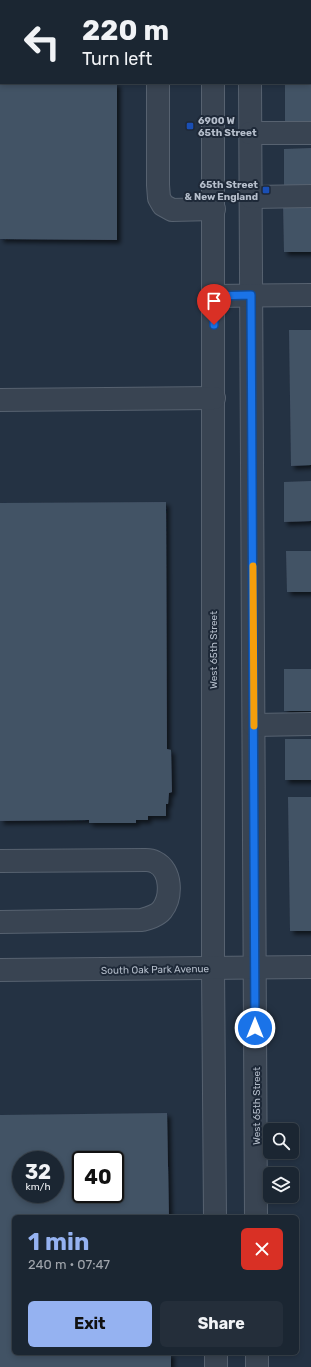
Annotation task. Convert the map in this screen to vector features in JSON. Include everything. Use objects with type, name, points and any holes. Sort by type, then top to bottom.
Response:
[{"type":"street","points":[[158,84],[159,198],[163,205],[172,210],[214,209]]},
{"type":"street","name":"West 65th Street","points":[[213,84],[213,968],[215,1215]]},
{"type":"street","name":"West 65th Street","points":[[250,84],[256,1215]]},
{"type":"street","points":[[250,133],[311,133]]},
{"type":"street","points":[[251,197],[311,196]]},
{"type":"street","points":[[214,296],[311,295]]},
{"type":"street","points":[[0,400],[214,398]]},
{"type":"street","points":[[254,725],[311,724]]},
{"type":"street","points":[[0,862],[146,860],[155,862],[163,868],[168,877],[169,887],[166,901],[161,911],[153,917],[142,920],[0,922]]},
{"type":"street","name":"South Oak Park Avenue","points":[[0,970],[311,967]]},
{"type":"street","points":[[216,1355],[216,1367]]},
{"type":"street","points":[[257,1355],[257,1367]]},
{"type":"building","points":[[0,84],[117,84],[117,240],[0,239]]},
{"type":"building","points":[[285,85],[311,85],[311,125],[285,125]]},
{"type":"building","points":[[311,148],[311,191],[284,191],[284,149]]},
{"type":"building","points":[[283,202],[311,202],[311,252],[284,252]]},
{"type":"building","points":[[289,330],[311,330],[311,465],[291,466]]},
{"type":"building","points":[[311,481],[311,521],[284,522],[284,482]]},
{"type":"building","points":[[166,502],[167,749],[171,750],[172,792],[169,793],[168,804],[166,804],[166,816],[148,816],[148,820],[136,820],[136,823],[89,823],[89,820],[0,821],[0,503]]},
{"type":"building","points":[[286,551],[311,551],[311,592],[287,592]]},
{"type":"building","points":[[284,669],[311,669],[311,711],[284,711]]},
{"type":"building","points":[[285,739],[311,739],[311,780],[285,780]]},
{"type":"building","points":[[288,797],[311,797],[311,931],[290,931]]},
{"type":"building","points":[[167,1113],[169,1215],[12,1215],[12,1355],[171,1355],[171,1367],[0,1367],[0,1115]]},
{"type":"slow traffic","points":[[253,566],[254,726]]},
{"type":"place","name":"6900 W 65th Street","points":[[190,126]]},
{"type":"place","name":"65th Street & New England","points":[[266,190]]},
{"type":"route","points":[[214,325],[214,296],[251,295],[255,1028]]}]
